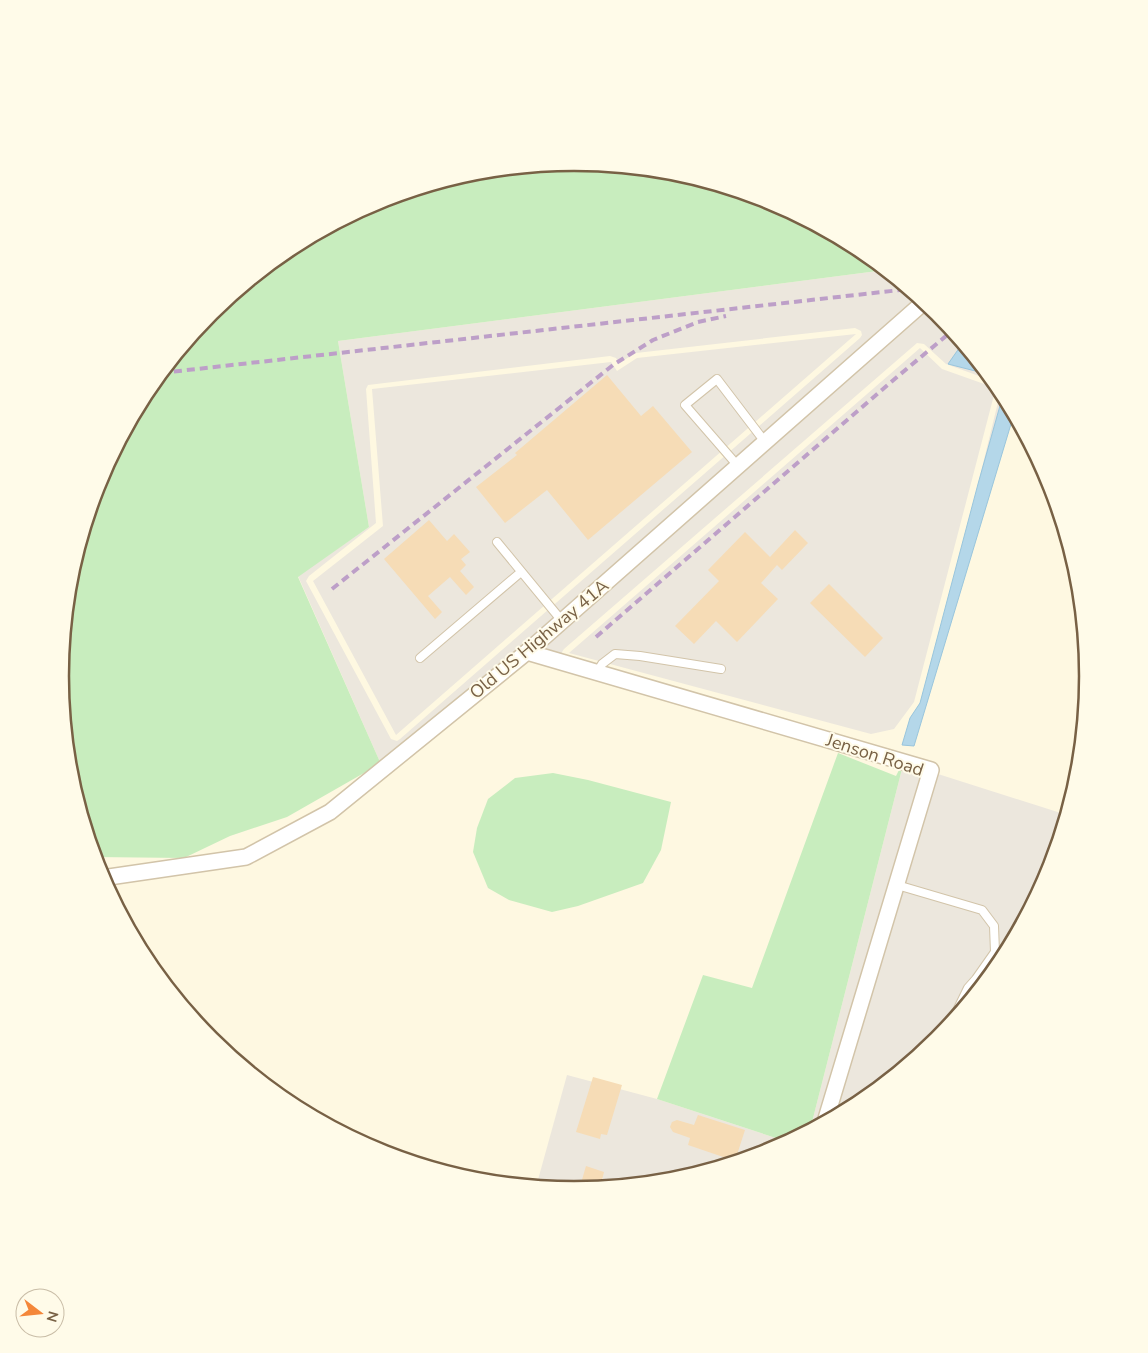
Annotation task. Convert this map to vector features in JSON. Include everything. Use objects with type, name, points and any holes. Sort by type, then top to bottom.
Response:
[{"type":"street","name":"Old US Highway 41A","points":[[110,877],[246,857],[330,812],[527,652],[918,307]]},
{"type":"street","name":"Jenson Road","points":[[527,652],[932,770],[829,1113]]},
{"type":"lane","points":[[738,466],[685,405],[716,379],[765,442]]},
{"type":"lane","points":[[496,542],[562,621]]},
{"type":"lane","points":[[420,658],[521,572]]},
{"type":"lane","points":[[597,672],[602,664],[615,654],[640,656],[721,669]]},
{"type":"lane","points":[[897,885],[982,910],[994,926],[995,952],[968,988],[962,1000]]},
{"type":"shaded area","points":[[876,271],[912,302],[525,645],[522,644],[520,648],[380,762],[298,576],[369,527],[338,341]],"holes":[[[855,328],[861,331],[862,335],[400,739],[397,741],[391,739],[306,581],[309,576],[376,523],[366,389],[368,385],[610,356],[616,358],[619,363],[636,353]]]},
{"type":"shaded area","points":[[923,311],[959,349],[949,364],[977,371],[980,376],[946,364],[924,344],[917,343],[564,649],[562,652],[563,656],[541,649]]},
{"type":"shaded area","points":[[856,334],[396,735],[313,581],[383,526],[372,389],[611,362],[617,371],[637,358]]},
{"type":"shaded area","points":[[920,348],[942,369],[986,385],[994,396],[914,702],[894,729],[871,734],[569,653]]},
{"type":"shaded area","points":[[998,402],[1000,405],[978,484]]},
{"type":"shaded area","points":[[902,769],[922,775],[819,1119],[812,1122]]},
{"type":"shaded area","points":[[938,774],[1060,813],[1041,870],[1027,900],[1012,929],[975,984],[954,1010],[907,1056],[882,1077],[838,1107]]},
{"type":"shaded area","points":[[567,1075],[657,1099],[777,1139],[705,1165],[673,1172],[607,1181],[538,1181]]},
{"type":"green space","points":[[541,172],[607,172],[673,181],[705,188],[736,198],[797,223],[855,256],[876,271],[338,341],[369,527],[298,577],[380,762],[287,817],[230,836],[184,858],[102,857],[86,807],[78,775],[73,742],[69,676],[73,611],[78,578],[96,514],[107,483],[136,424],[173,369],[194,343],[241,297],[293,256],[351,223],[381,210],[443,188],[475,181]]},
{"type":"green space","points":[[838,753],[896,776],[900,768],[902,769],[812,1122],[777,1139],[657,1099],[703,975],[752,988]]},
{"type":"green space","points":[[553,773],[588,780],[671,802],[661,850],[643,883],[578,906],[552,912],[509,900],[488,888],[473,852],[477,828],[488,799],[515,778]]},
{"type":"water","points":[[959,349],[977,371],[948,364]]},
{"type":"water","points":[[1000,405],[1011,423],[914,746],[902,745],[910,718],[920,703]]},
{"type":"building","points":[[607,375],[641,416],[653,406],[692,452],[588,540],[547,490],[505,523],[476,487],[517,455],[515,453]]},
{"type":"building","points":[[429,520],[447,541],[454,534],[470,552],[461,559],[466,565],[460,571],[474,587],[466,595],[450,577],[428,596],[442,612],[435,619],[384,559]]},
{"type":"building","points":[[795,530],[808,543],[782,570],[777,565],[761,583],[778,599],[737,642],[716,621],[694,644],[675,626],[719,581],[708,570],[745,532],[770,557]]},
{"type":"building","points":[[829,584],[883,638],[865,657],[810,603]]},
{"type":"building","points":[[593,1077],[622,1085],[607,1135],[601,1134],[600,1139],[576,1132]]},
{"type":"building","points":[[698,1115],[745,1130],[737,1155],[726,1158],[688,1145],[690,1138],[673,1132],[670,1127],[672,1122],[677,1120],[694,1125]]},
{"type":"building","points":[[586,1166],[604,1172],[602,1181],[581,1182]]},
{"type":"railway","points":[[171,372],[899,290]]},
{"type":"railway","points":[[332,589],[613,365],[653,340],[698,322],[726,316]]},
{"type":"railway","points":[[596,637],[947,335]]}]
